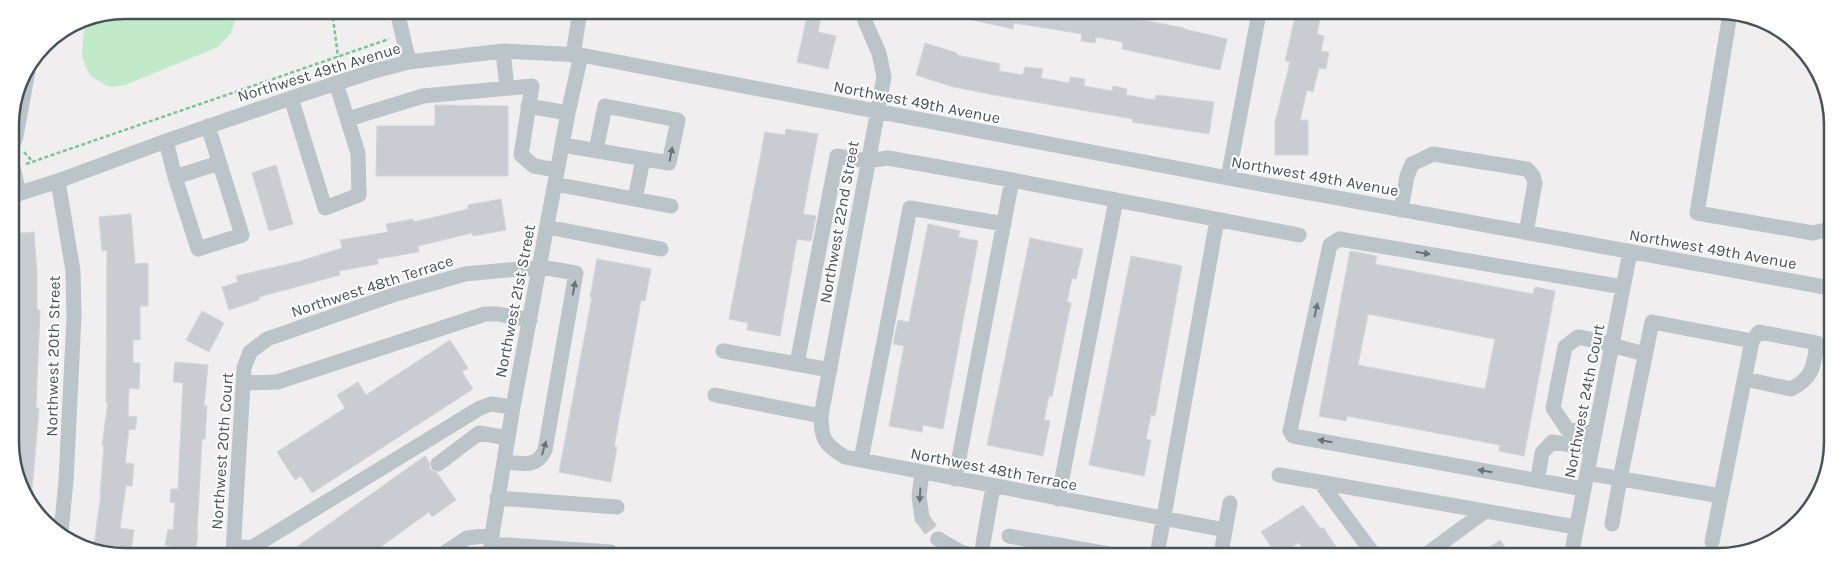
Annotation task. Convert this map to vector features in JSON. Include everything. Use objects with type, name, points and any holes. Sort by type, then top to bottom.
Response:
[{"type":"street","points":[[399,19],[409,62]]},
{"type":"street","name":"Northwest 21st Street","points":[[491,544],[513,407],[563,144],[577,55],[579,19]]},
{"type":"street","name":"Northwest 22nd Street","points":[[824,441],[821,430],[821,416],[876,112],[884,78],[879,53],[865,19]]},
{"type":"street","points":[[1228,178],[1258,19]]},
{"type":"street","points":[[1729,20],[1697,213],[1814,233],[1824,231]]},
{"type":"street","points":[[503,51],[506,88]]},
{"type":"street","name":"Northwest 49th Avenue","points":[[19,194],[208,126],[374,71],[409,62],[503,51],[577,55],[1228,178],[1824,287]]},
{"type":"street","points":[[291,98],[325,208],[359,195],[358,153],[336,84]]},
{"type":"street","points":[[348,119],[423,96],[532,86],[521,155],[534,166],[556,177],[635,199],[671,206]]},
{"type":"street","points":[[19,118],[23,93]]},
{"type":"street","points":[[528,106],[568,113]]},
{"type":"street","points":[[563,144],[643,159],[669,163],[678,120],[605,106],[596,150]]},
{"type":"street","points":[[166,141],[175,177],[198,249],[242,235],[208,126]]},
{"type":"street","points":[[1401,210],[1407,176],[1412,164],[1433,154],[1527,169],[1533,176],[1535,183],[1526,233]]},
{"type":"street","points":[[797,364],[836,156],[867,161],[888,158],[1298,235]]},
{"type":"street","points":[[635,199],[643,159]]},
{"type":"street","points":[[175,177],[219,163]]},
{"type":"street","points":[[955,479],[1012,180]]},
{"type":"street","name":"Northwest 20th Street","points":[[58,181],[73,272],[74,317],[67,471],[61,527]]},
{"type":"street","points":[[1058,499],[1116,200]]},
{"type":"street","points":[[861,460],[910,208],[1004,224]]},
{"type":"street","points":[[1158,548],[1217,220]]},
{"type":"street","points":[[547,227],[661,249]]},
{"type":"street","points":[[1584,489],[1292,436],[1290,431],[1330,245],[1339,239],[1623,287]]},
{"type":"street","name":"Northwest 24th Court","points":[[1572,548],[1630,252]]},
{"type":"street","name":"Northwest 48th Terrace","points":[[250,352],[267,339],[396,294],[465,274],[540,267],[576,274],[545,450],[538,461],[529,464],[505,462]]},
{"type":"street","points":[[243,383],[277,382],[485,314],[498,314],[530,320]]},
{"type":"street","points":[[1612,524],[1652,322],[1752,341]]},
{"type":"street","points":[[1712,542],[1752,341],[1759,332],[1817,343],[1814,364],[1806,380],[1791,389],[1745,379]]},
{"type":"street","points":[[1594,441],[1567,429],[1553,408],[1565,348],[1578,338],[1602,341],[1612,346],[1646,354]]},
{"type":"street","points":[[723,351],[830,370]]},
{"type":"street","name":"Northwest 20th Court","points":[[233,548],[244,368],[250,352]]},
{"type":"street","points":[[715,394],[821,416]]},
{"type":"street","points":[[251,548],[480,408],[491,404],[513,407]]},
{"type":"street","points":[[438,464],[479,433],[508,438]]},
{"type":"street","name":"Northwest 48th Terrace","points":[[824,441],[833,450],[845,457],[993,487],[1225,530]]},
{"type":"street","points":[[1539,471],[1542,453],[1552,442],[1594,441]]},
{"type":"street","points":[[1509,475],[1528,469],[1547,472],[1555,483]]},
{"type":"street","points":[[922,472],[919,496],[922,518]]},
{"type":"street","points":[[1588,473],[1721,496]]},
{"type":"street","points":[[1279,475],[1576,527]]},
{"type":"street","points":[[1320,482],[1369,548]]},
{"type":"street","points":[[982,548],[993,487]]},
{"type":"street","points":[[497,498],[617,507]]},
{"type":"street","points":[[1222,548],[1230,503]]},
{"type":"street","points":[[1435,548],[1484,512]]},
{"type":"street","points":[[1009,536],[1075,548]]},
{"type":"street","points":[[452,548],[467,538],[491,544],[551,548]]},
{"type":"street","points":[[938,538],[954,548]]},
{"type":"path","points":[[333,19],[338,57]]},
{"type":"path","points":[[19,156],[338,57],[403,35]]},
{"type":"green space","points":[[125,19],[235,20],[231,33],[218,47],[125,85],[112,87],[91,76],[82,55],[84,27],[97,22]]},
{"type":"building","points":[[806,19],[821,19],[818,32],[836,36],[828,69],[797,62]]},
{"type":"building","points":[[968,19],[1137,19],[1227,39],[1220,70],[1122,49],[1123,42],[1096,37],[1095,43],[1081,41],[1082,34],[1014,23],[1013,29]]},
{"type":"building","points":[[1295,19],[1320,19],[1317,34],[1324,36],[1321,51],[1329,52],[1326,69],[1319,68],[1313,92],[1307,90],[1300,120],[1308,120],[1308,155],[1275,155],[1275,122],[1290,62],[1285,61]]},
{"type":"building","points":[[925,43],[957,53],[957,55],[1000,64],[999,71],[1023,75],[1025,67],[1043,69],[1041,78],[1069,83],[1070,77],[1085,79],[1084,86],[1112,91],[1113,86],[1127,89],[1126,95],[1155,100],[1156,95],[1214,102],[1209,134],[1132,122],[1133,119],[950,86],[916,75]]},
{"type":"building","points":[[435,105],[508,106],[508,176],[376,176],[377,126],[435,126]]},
{"type":"building","points":[[786,129],[818,134],[803,214],[816,216],[811,241],[797,239],[780,336],[747,330],[748,323],[729,319],[765,132],[785,135]]},
{"type":"building","points":[[276,165],[293,224],[269,231],[252,173]]},
{"type":"building","points":[[501,199],[506,230],[473,236],[472,233],[418,246],[419,252],[377,259],[378,264],[339,271],[340,275],[259,297],[259,300],[229,310],[222,287],[238,282],[236,276],[297,262],[342,248],[340,240],[388,232],[386,224],[413,219],[414,222],[468,209],[468,205]]},
{"type":"building","points":[[131,214],[135,264],[148,263],[148,306],[140,306],[140,340],[133,340],[133,363],[140,363],[139,389],[129,388],[128,416],[137,417],[135,430],[129,429],[125,463],[134,464],[132,486],[126,486],[120,528],[134,530],[131,548],[94,544],[101,494],[104,446],[102,445],[108,402],[106,402],[107,250],[102,251],[99,217]]},
{"type":"building","points":[[928,224],[960,231],[958,237],[978,241],[943,429],[923,425],[922,432],[889,426],[904,346],[893,344],[898,320],[909,322]]},
{"type":"building","points":[[34,232],[37,310],[40,310],[36,408],[39,408],[32,493],[22,470],[19,449],[19,233]]},
{"type":"building","points":[[1030,238],[1083,249],[1076,279],[1072,278],[1067,302],[1071,303],[1052,397],[1049,396],[1044,420],[1050,421],[1043,456],[987,445]]},
{"type":"building","points":[[1350,251],[1377,256],[1375,264],[1533,294],[1535,287],[1555,291],[1524,456],[1499,451],[1500,445],[1347,416],[1346,421],[1319,416]],"holes":[[[1368,314],[1495,339],[1485,389],[1358,365]]]},
{"type":"building","points":[[1131,256],[1182,266],[1155,416],[1151,415],[1146,439],[1151,440],[1144,476],[1089,465]]},
{"type":"building","points":[[597,259],[651,269],[645,301],[641,300],[614,447],[617,447],[611,482],[559,472],[592,297],[590,297]]},
{"type":"building","points":[[202,311],[224,323],[209,352],[186,340]]},
{"type":"building","points":[[450,340],[468,368],[462,372],[473,389],[312,493],[301,476],[295,480],[277,452],[345,408],[337,395],[358,382],[366,395]]},
{"type":"building","points":[[175,362],[208,365],[204,406],[207,406],[205,439],[202,439],[196,548],[173,548],[165,545],[168,529],[173,530],[175,503],[170,502],[171,489],[178,489],[183,383],[173,382]]},
{"type":"building","points":[[425,456],[429,462],[430,469],[437,473],[456,500],[432,517],[429,512],[379,548],[295,548]]},
{"type":"building","points":[[1303,505],[1321,529],[1323,527],[1337,548],[1302,548],[1299,543],[1290,548],[1272,548],[1261,532]]},
{"type":"building","points":[[1500,540],[1506,548],[1488,548]]},
{"type":"tunnel","points":[[922,518],[938,539]]}]
